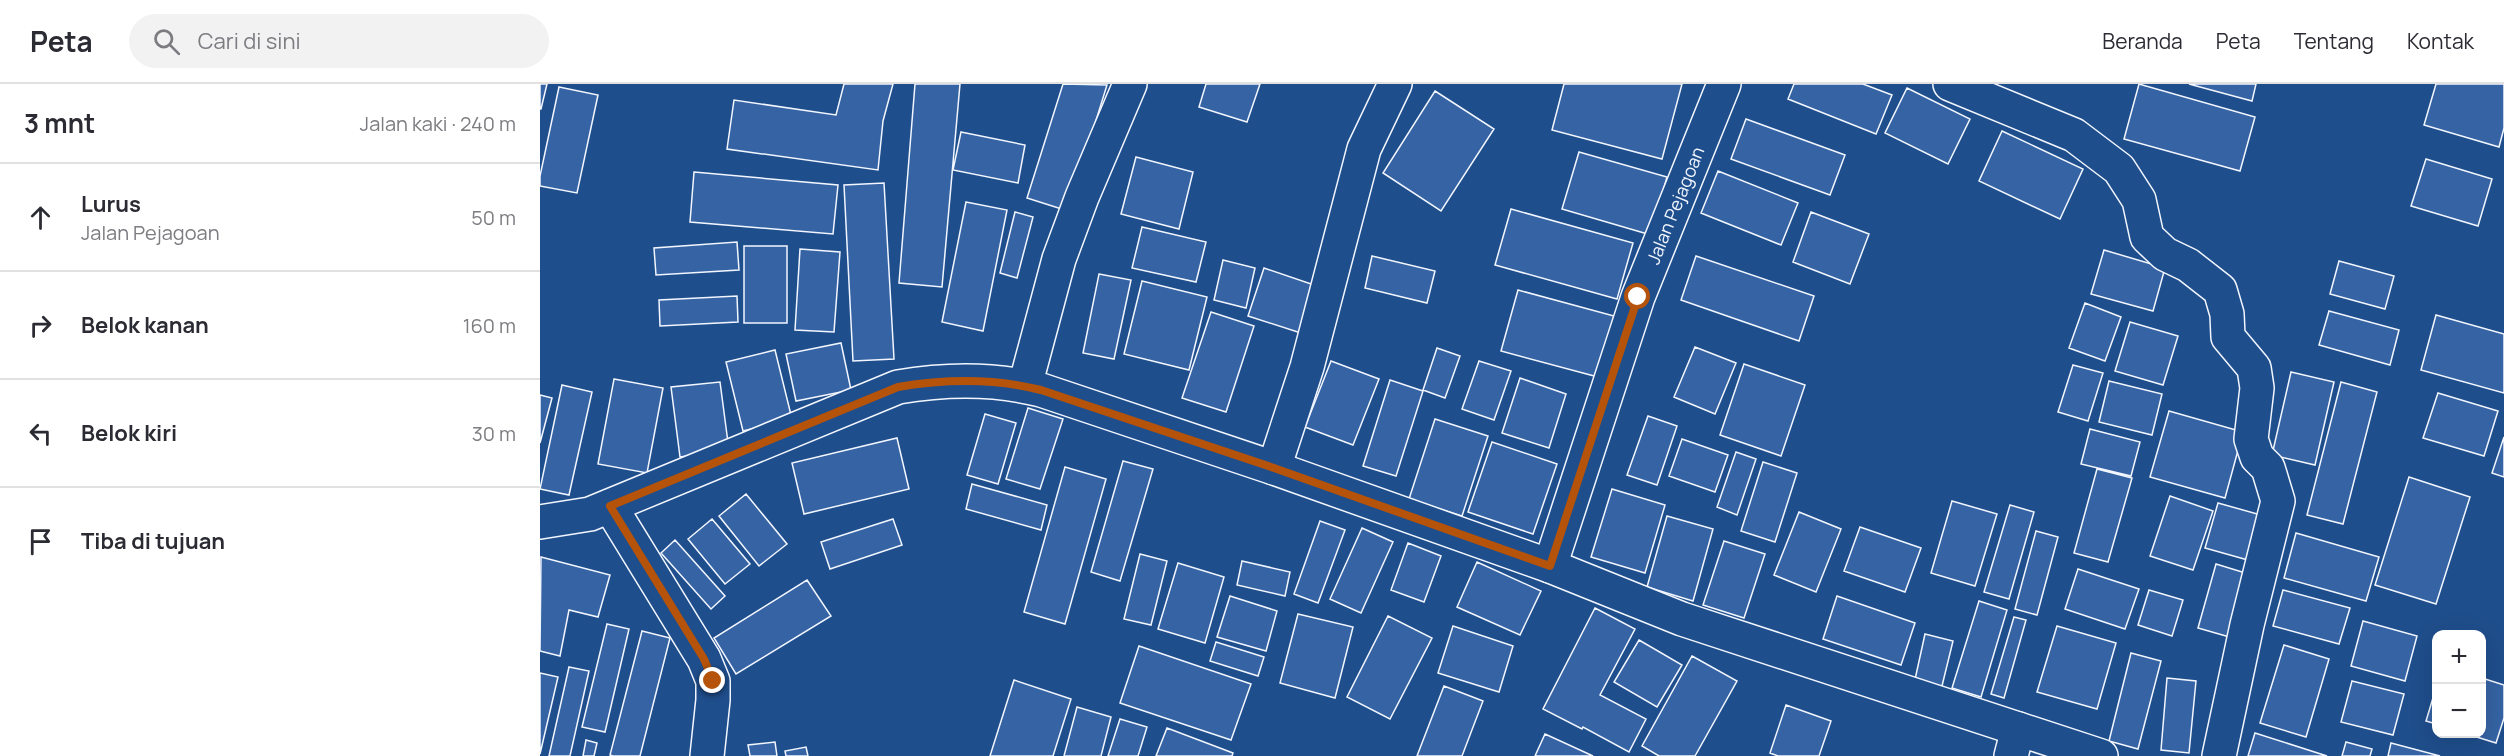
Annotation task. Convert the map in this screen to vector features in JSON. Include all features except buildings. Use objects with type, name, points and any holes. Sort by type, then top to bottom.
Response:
[{"type":"street","points":[[1025,386],[1059,259],[1082,197],[1130,84]]},
{"type":"street","points":[[1274,468],[1307,367],[1364,148],[1395,84]]},
{"type":"street","name":"Jalan Pejagoan","points":[[1550,566],[1638,297],[1724,84]]},
{"type":"street","points":[[1950,84],[2074,135],[2119,169],[2139,201],[2147,237],[2165,254],[2188,265],[2220,290],[2227,314],[2228,338],[2254,368],[2257,388],[2251,439],[2257,458],[2268,468],[2278,501],[2219,756]]},
{"type":"street","points":[[540,522],[590,514],[898,387],[932,381],[1002,381],[1025,386],[1274,468],[1550,566],[1682,619],[2015,742],[2101,756]]},
{"type":"street","points":[[610,506],[704,659],[713,681],[712,722],[707,756]]},
{"type":"route","points":[[713,681],[704,659],[675,616],[610,506],[898,387],[932,381],[1002,381],[1041,390],[1274,468],[1550,566],[1638,297]]}]
